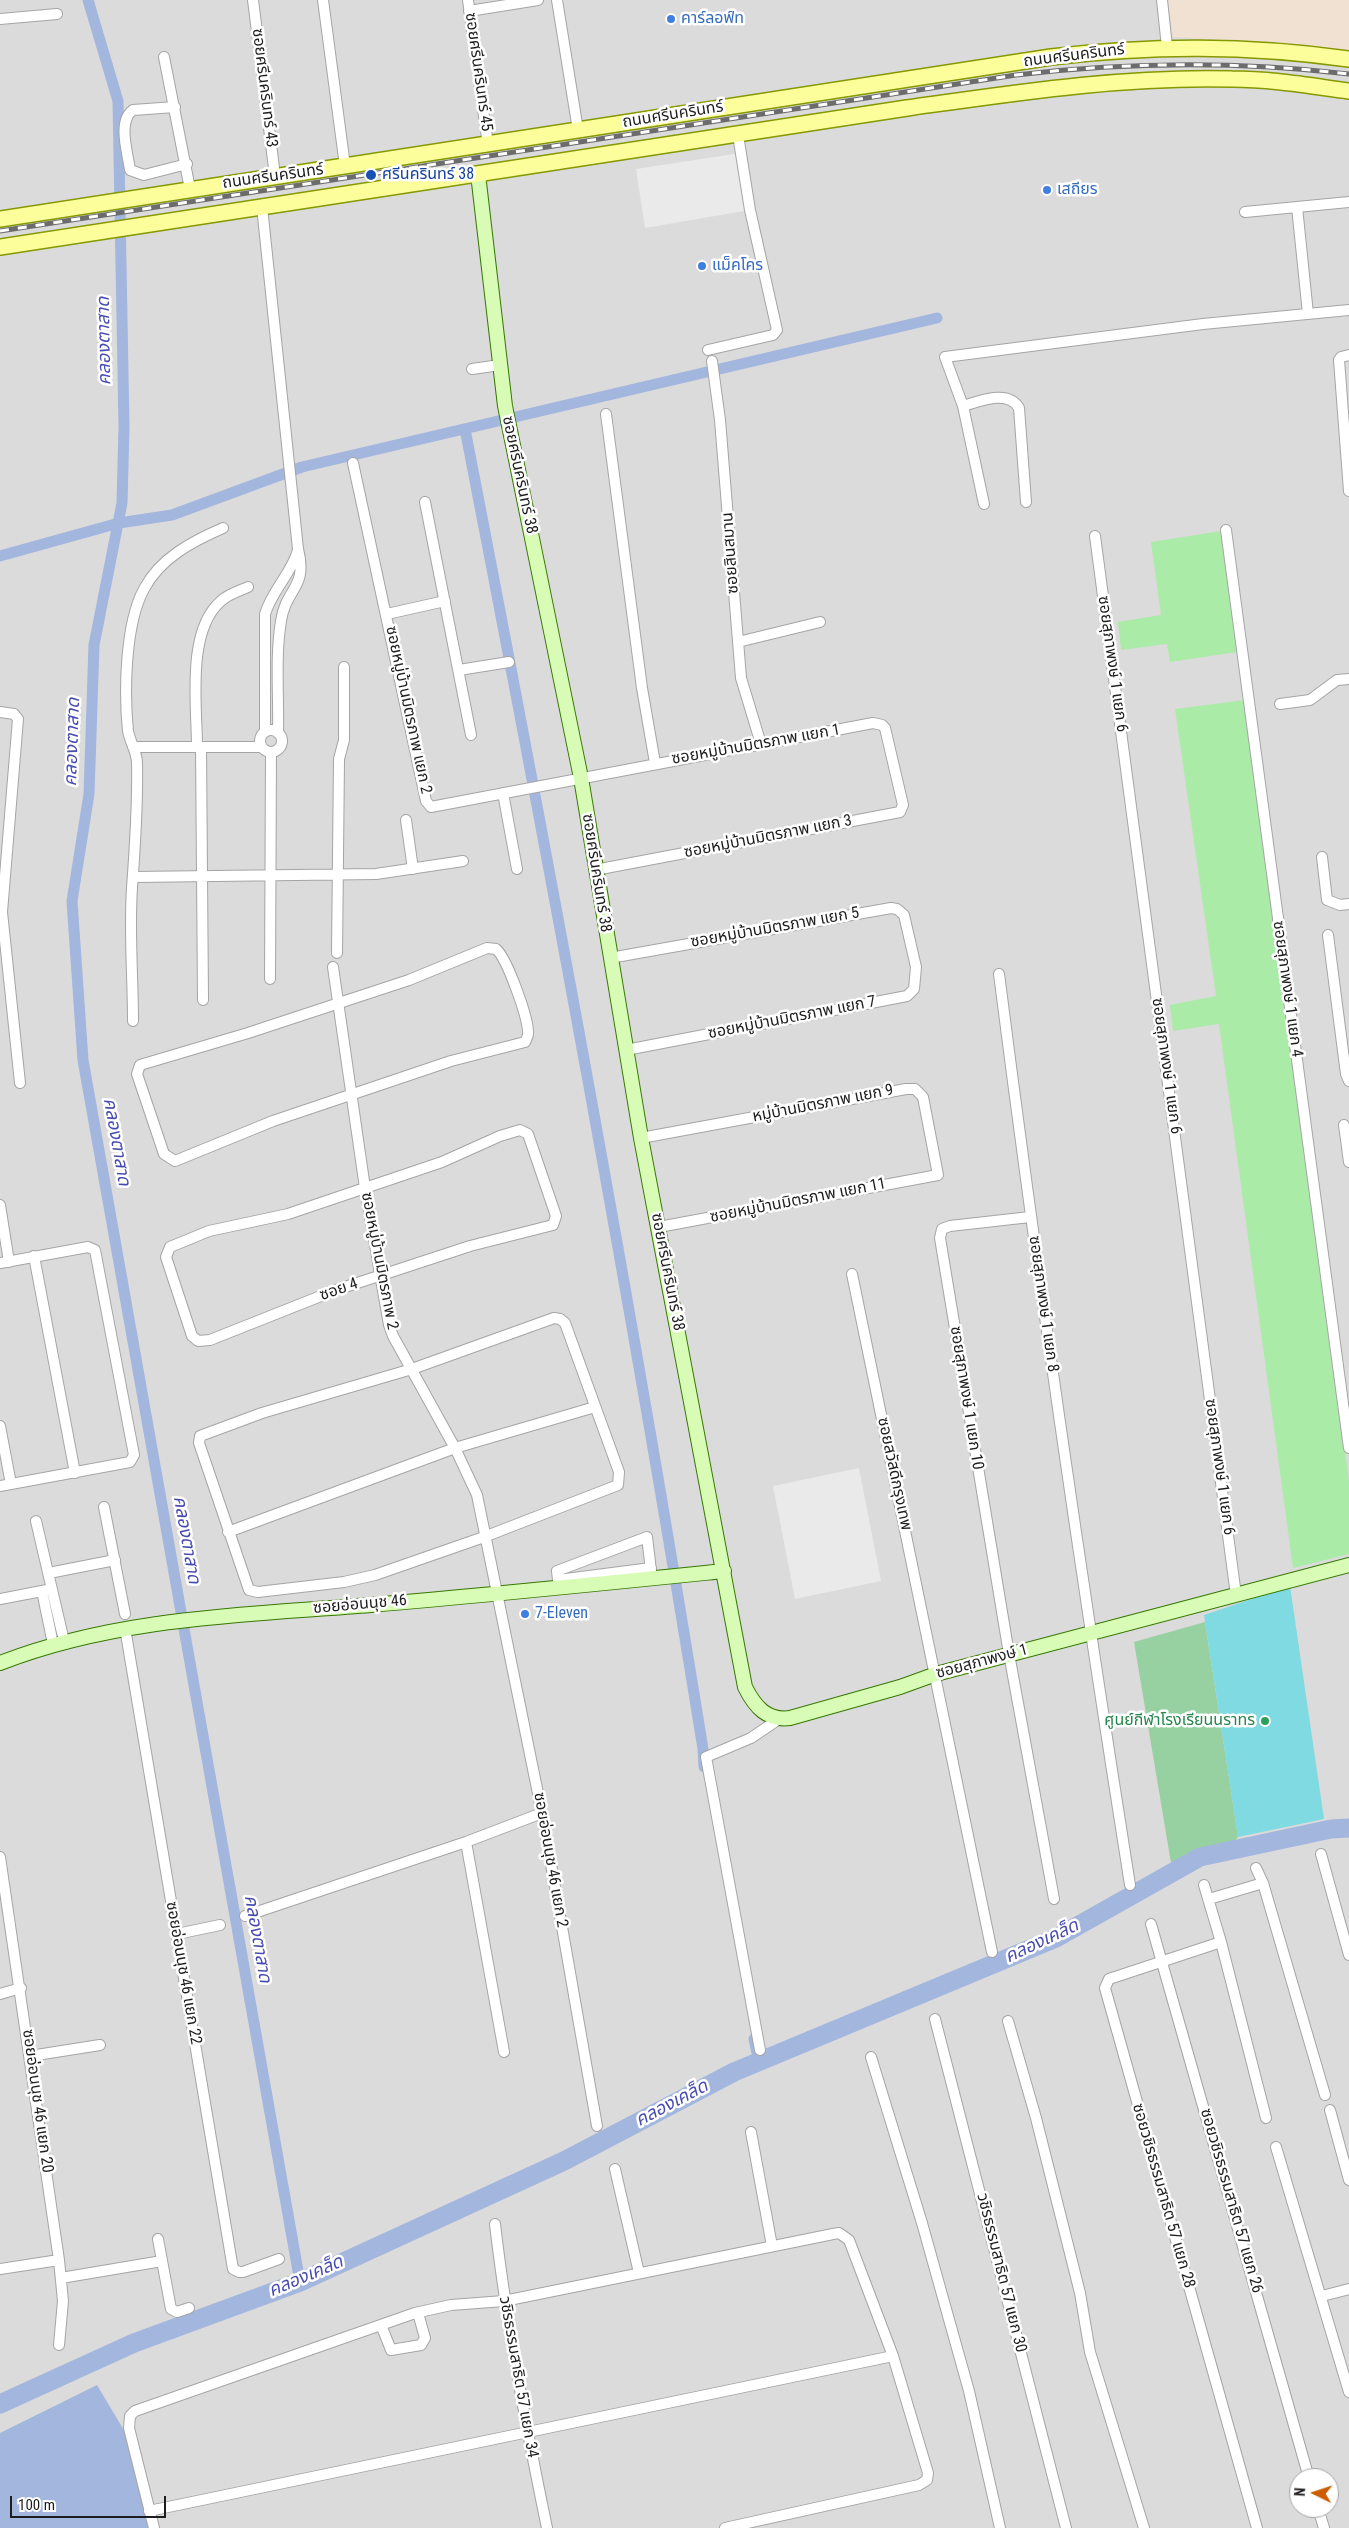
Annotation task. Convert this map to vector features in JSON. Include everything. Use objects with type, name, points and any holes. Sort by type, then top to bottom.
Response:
[{"type":"main road","name":"ถนนศรีนครินทร์","points":[[0,219],[1051,57],[1167,47],[1224,48],[1315,54],[1349,59]]},
{"type":"main road","name":"ถนนศรีนครินทร์","points":[[0,247],[907,108],[1045,90],[1160,80],[1234,78],[1349,91]]},
{"type":"street","name":"ซอยศรีนครินทร์ 43","points":[[253,0],[275,176]]},
{"type":"street","points":[[323,0],[344,166]]},
{"type":"street","name":"ซอยศรีนครินทร์ 45","points":[[468,0],[488,145]]},
{"type":"street","points":[[469,11],[538,0]]},
{"type":"street","points":[[557,0],[578,130]]},
{"type":"street","points":[[1162,0],[1167,47]]},
{"type":"street","points":[[0,19],[57,14]]},
{"type":"street","points":[[164,57],[187,164],[190,189]]},
{"type":"street","points":[[174,107],[133,110],[127,114],[124,122],[130,170],[144,174],[187,164]]},
{"type":"street","points":[[708,350],[773,335],[777,330],[750,210],[738,134]]},
{"type":"street","name":"ซอยศรีนครินทร์ 38","points":[[478,174],[508,427],[581,778],[641,1138],[724,1570]]},
{"type":"street","points":[[1244,212],[1349,202]]},
{"type":"street","points":[[1297,207],[1308,314]]},
{"type":"street","points":[[134,747],[266,750],[279,749],[282,745],[278,733],[280,621],[283,610],[302,574],[302,566],[298,549],[262,208]]},
{"type":"street","points":[[984,504],[962,406],[946,357],[1203,324],[1349,310]]},
{"type":"street","points":[[1349,355],[1340,357],[1339,360],[1349,491]]},
{"type":"street","name":"ซอยสินสมาน","points":[[712,361],[716,379],[738,642],[744,690],[761,744]]},
{"type":"street","points":[[472,369],[500,364]]},
{"type":"street","points":[[962,406],[1007,397],[1015,401],[1019,408],[1026,502]]},
{"type":"street","points":[[606,414],[642,688],[655,763]]},
{"type":"street","name":"ซอยหมู่บ้านมิตรภาพ แยก 2","points":[[353,463],[428,805],[436,807],[581,778]]},
{"type":"street","points":[[425,502],[471,735]]},
{"type":"street","points":[[133,1021],[132,910],[137,762],[128,730],[127,655],[130,632],[144,588],[178,550],[195,540],[223,528]]},
{"type":"street","name":"ซอยสุภาพงษ์ 1 แยก 4","points":[[1226,530],[1349,1448]]},
{"type":"street","name":"ซอยสุภาพงษ์ 1 แยก 6","points":[[1095,536],[1236,1595]]},
{"type":"street","points":[[270,979],[270,877],[266,750],[260,739],[265,732],[266,614],[269,599],[292,564],[298,549]]},
{"type":"street","points":[[203,1000],[202,877],[196,680],[199,643],[209,615],[221,601],[248,587]]},
{"type":"street","points":[[387,614],[445,601]]},
{"type":"street","points":[[738,642],[820,622]]},
{"type":"street","points":[[459,670],[509,662]]},
{"type":"street","points":[[336,953],[339,759],[344,740],[344,668]]},
{"type":"street","points":[[1280,704],[1310,700],[1337,680],[1349,679]]},
{"type":"street","points":[[0,712],[14,714],[18,719],[1,912],[4,972],[20,1084]]},
{"type":"street","name":"ซอยหมู่บ้านมิตรภาพ แยก 1","points":[[581,778],[878,723],[885,728],[896,771]]},
{"type":"street","points":[[265,732],[274,730],[278,733]]},
{"type":"street","name":"ซอยหมู่บ้านมิตรภาพ แยก 3","points":[[595,870],[896,814],[903,809],[896,771]]},
{"type":"street","points":[[503,793],[517,869]]},
{"type":"street","points":[[406,820],[413,869]]},
{"type":"street","points":[[1322,856],[1327,900],[1340,905],[1349,904]]},
{"type":"street","points":[[134,877],[270,877],[376,874],[463,860]]},
{"type":"street","name":"ซอยหมู่บ้านมิตรภาพ แยก 5","points":[[610,958],[891,908],[897,909],[904,915],[911,948]]},
{"type":"street","points":[[1328,935],[1346,1074],[1349,1081]]},
{"type":"street","points":[[491,948],[500,953],[525,1016],[528,1031],[525,1042],[451,1061],[352,1095],[273,1121],[174,1161],[164,1154],[137,1074],[138,1067],[144,1064],[248,1034],[409,980],[478,951],[491,948]]},
{"type":"street","name":"ซอยหมู่บ้านมิตรภาพ แยก 7","points":[[626,1050],[907,996],[912,994],[916,982],[911,948]]},
{"type":"street","name":"ซอยหมู่บ้านมิตรภาพ 2","points":[[333,967],[380,1276],[393,1336],[455,1448],[477,1495],[484,1537],[498,1594]]},
{"type":"street","name":"ซอยสุภาพงษ์ 1 แยก 8","points":[[999,974],[1030,1217],[1090,1634],[1130,1885]]},
{"type":"street","name":"หมู่บ้านมิตรภาพ แยก 9","points":[[641,1138],[911,1089],[919,1092],[923,1097],[938,1176]]},
{"type":"street","points":[[1344,1125],[1349,1157]]},
{"type":"street","name":"ซอย 4","points":[[517,1130],[524,1131],[528,1134],[556,1216],[556,1221],[549,1227],[470,1246],[306,1301],[210,1340],[198,1341],[192,1336],[166,1256],[170,1248],[209,1231],[275,1218],[366,1188],[442,1162],[500,1136],[517,1130]]},
{"type":"street","name":"ซอยหมู่บ้านมิตรภาพ แยก 11","points":[[659,1228],[938,1176]]},
{"type":"street","points":[[0,1205],[4,1262],[88,1247],[95,1250],[134,1450],[133,1459],[130,1462],[0,1486]]},
{"type":"street","name":"ซอยสุภาพงษ์ 1 แยก 10","points":[[1030,1217],[950,1226],[942,1230],[940,1238],[1009,1654],[1054,1899]]},
{"type":"street","points":[[34,1256],[75,1473]]},
{"type":"street","name":"ซอยสวัสดีกรุงเทพ","points":[[852,1274],[992,1952]]},
{"type":"street","points":[[557,1318],[565,1323],[595,1407],[618,1472],[618,1484],[484,1537],[367,1577],[344,1582],[258,1592],[249,1590],[199,1443],[200,1436],[262,1413],[412,1369],[557,1318]]},
{"type":"street","points":[[228,1532],[455,1448],[595,1407]]},
{"type":"street","points":[[0,1426],[11,1484]]},
{"type":"street","points":[[104,1507],[125,1614]]},
{"type":"street","points":[[36,1522],[49,1573],[47,1590],[59,1643]]},
{"type":"street","points":[[647,1538],[655,1575],[558,1580],[557,1571],[647,1538]]},
{"type":"street","points":[[49,1573],[115,1560]]},
{"type":"street","name":"ซอยสุภาพงษ์ 1","points":[[779,1720],[823,1710],[936,1674],[1009,1654],[1349,1565]]},
{"type":"street","points":[[724,1570],[745,1687],[762,1712],[779,1720]]},
{"type":"street","name":"ซอยอ่อนนุช 46","points":[[0,1663],[59,1643],[160,1622],[498,1594],[655,1575],[681,1575],[724,1570]]},
{"type":"street","points":[[0,1599],[47,1590]]},
{"type":"street","name":"ซอยอ่อนนุช 46 แยก 2","points":[[498,1594],[542,1813],[597,2126]]},
{"type":"street","name":"ซอยอ่อนนุช 46 แยก 22","points":[[125,1628],[233,2269],[244,2272],[279,2259]]},
{"type":"street","points":[[760,2050],[706,1757],[751,1738],[779,1720]]},
{"type":"street","points":[[245,1916],[466,1842],[542,1813]]},
{"type":"street","points":[[466,1842],[504,2052]]},
{"type":"street","points":[[1321,1854],[1349,1955]]},
{"type":"street","name":"ซอยอ่อนนุช 46 แยก 20","points":[[0,1857],[21,1988],[59,2260],[63,2301],[58,2346]]},
{"type":"street","points":[[1256,1868],[1263,1883],[1325,2095]]},
{"type":"street","points":[[1209,1899],[1263,1883]]},
{"type":"street","points":[[1204,1885],[1221,1942],[1266,2118]]},
{"type":"street","name":"ซอยวชิรธรรมสาธิต 57 แยก 26","points":[[1151,1924],[1306,2468]]},
{"type":"street","points":[[177,1934],[220,1925]]},
{"type":"street","name":"ซอยวชิรธรรมสาธิต 57 แยก 28","points":[[1221,1942],[1109,1979],[1105,1988],[1257,2528]]},
{"type":"street","points":[[0,1994],[21,1988]]},
{"type":"street","name":"วชิรธรรมสาธิต 57 แยก 30","points":[[935,2018],[1066,2528]]},
{"type":"street","points":[[1008,2021],[1036,2118],[1078,2284],[1090,2352],[1144,2528]]},
{"type":"street","points":[[30,2056],[100,2044]]},
{"type":"street","points":[[871,2057],[922,2223],[966,2382],[1000,2528]]},
{"type":"street","points":[[1330,2110],[1349,2180]]},
{"type":"street","points":[[751,2132],[772,2246]]},
{"type":"street","points":[[1276,2147],[1322,2296],[1349,2392]]},
{"type":"street","points":[[615,2169],[639,2273]]},
{"type":"street","name":"วชิรธรรมสาธิต 57 แยก 34","points":[[495,2224],[504,2300],[527,2431],[547,2528]]},
{"type":"street","points":[[154,2528],[129,2428],[130,2416],[135,2411],[418,2312],[451,2305],[504,2300],[839,2233],[849,2240],[893,2356],[928,2473],[924,2484],[725,2528]]},
{"type":"street","points":[[158,2239],[171,2309],[177,2312],[189,2308]]},
{"type":"street","points":[[0,2269],[59,2260]]},
{"type":"street","points":[[61,2278],[162,2261]]},
{"type":"street","points":[[1322,2296],[1349,2289]]},
{"type":"street","points":[[381,2324],[390,2350],[421,2345],[425,2338],[418,2312]]},
{"type":"street","points":[[150,2510],[893,2356]]},
{"type":"shaded area","points":[[0,0],[1349,0],[1349,2528],[0,2528]]},
{"type":"shaded area","points":[[1168,0],[1349,0],[1349,53],[1238,41],[1173,37]]},
{"type":"shaded area","points":[[741,153],[750,210],[645,228],[636,169]]},
{"type":"shaded area","points":[[859,1468],[881,1581],[795,1599],[773,1486]]},
{"type":"shaded area","name":"ศูนย์กีฬาโรงเรียนนราทร","points":[[1290,1586],[1324,1819],[1238,1837],[1204,1615]]},
{"type":"shaded area","points":[[97,2385],[128,2437],[148,2528],[0,2528],[0,2433]]},
{"type":"green space","points":[[1221,531],[1237,652],[1170,662],[1167,644],[1121,650],[1118,622],[1161,615],[1151,542]]},
{"type":"green space","points":[[1245,700],[1349,1481],[1349,1554],[1293,1568],[1219,1024],[1173,1031],[1170,1005],[1216,996],[1175,709]]},
{"type":"green space","points":[[1205,1622],[1238,1837],[1228,1848],[1198,1854],[1172,1869],[1134,1642]]},
{"type":"waterway","name":"คลองตาสาด","points":[[88,0],[118,101],[124,427],[122,503],[94,645],[89,794],[72,901],[83,1060],[300,2282]]},
{"type":"waterway","points":[[0,556],[119,523],[172,515],[302,467],[937,318]]},
{"type":"waterway","points":[[465,429],[559,923],[619,1253],[676,1583],[703,1749],[704,1767]]},
{"type":"waterway","name":"คลองเคล็ด","points":[[0,2404],[134,2343],[300,2282],[564,2161],[734,2072],[1056,1938],[1200,1857],[1331,1829],[1349,1828]]},
{"type":"waterway","points":[[754,2039],[759,2062]]},
{"type":"railway","points":[[0,231],[1016,75],[1100,68],[1182,65],[1265,67],[1349,74]]},
{"type":"place","name":"คาร์ลอฟ์ท","points":[[671,19]]},
{"type":"place","name":"ศรีนครินทร์ 38","points":[[371,175]]},
{"type":"place","name":"เสถียร","points":[[1047,190]]},
{"type":"place","name":"แม็คโคร","points":[[702,266]]},
{"type":"place","name":"7-Eleven","points":[[525,1614]]},
{"type":"place","name":"ศูนย์กีฬาโรงเรียนนราทร","points":[[1265,1721]]}]
